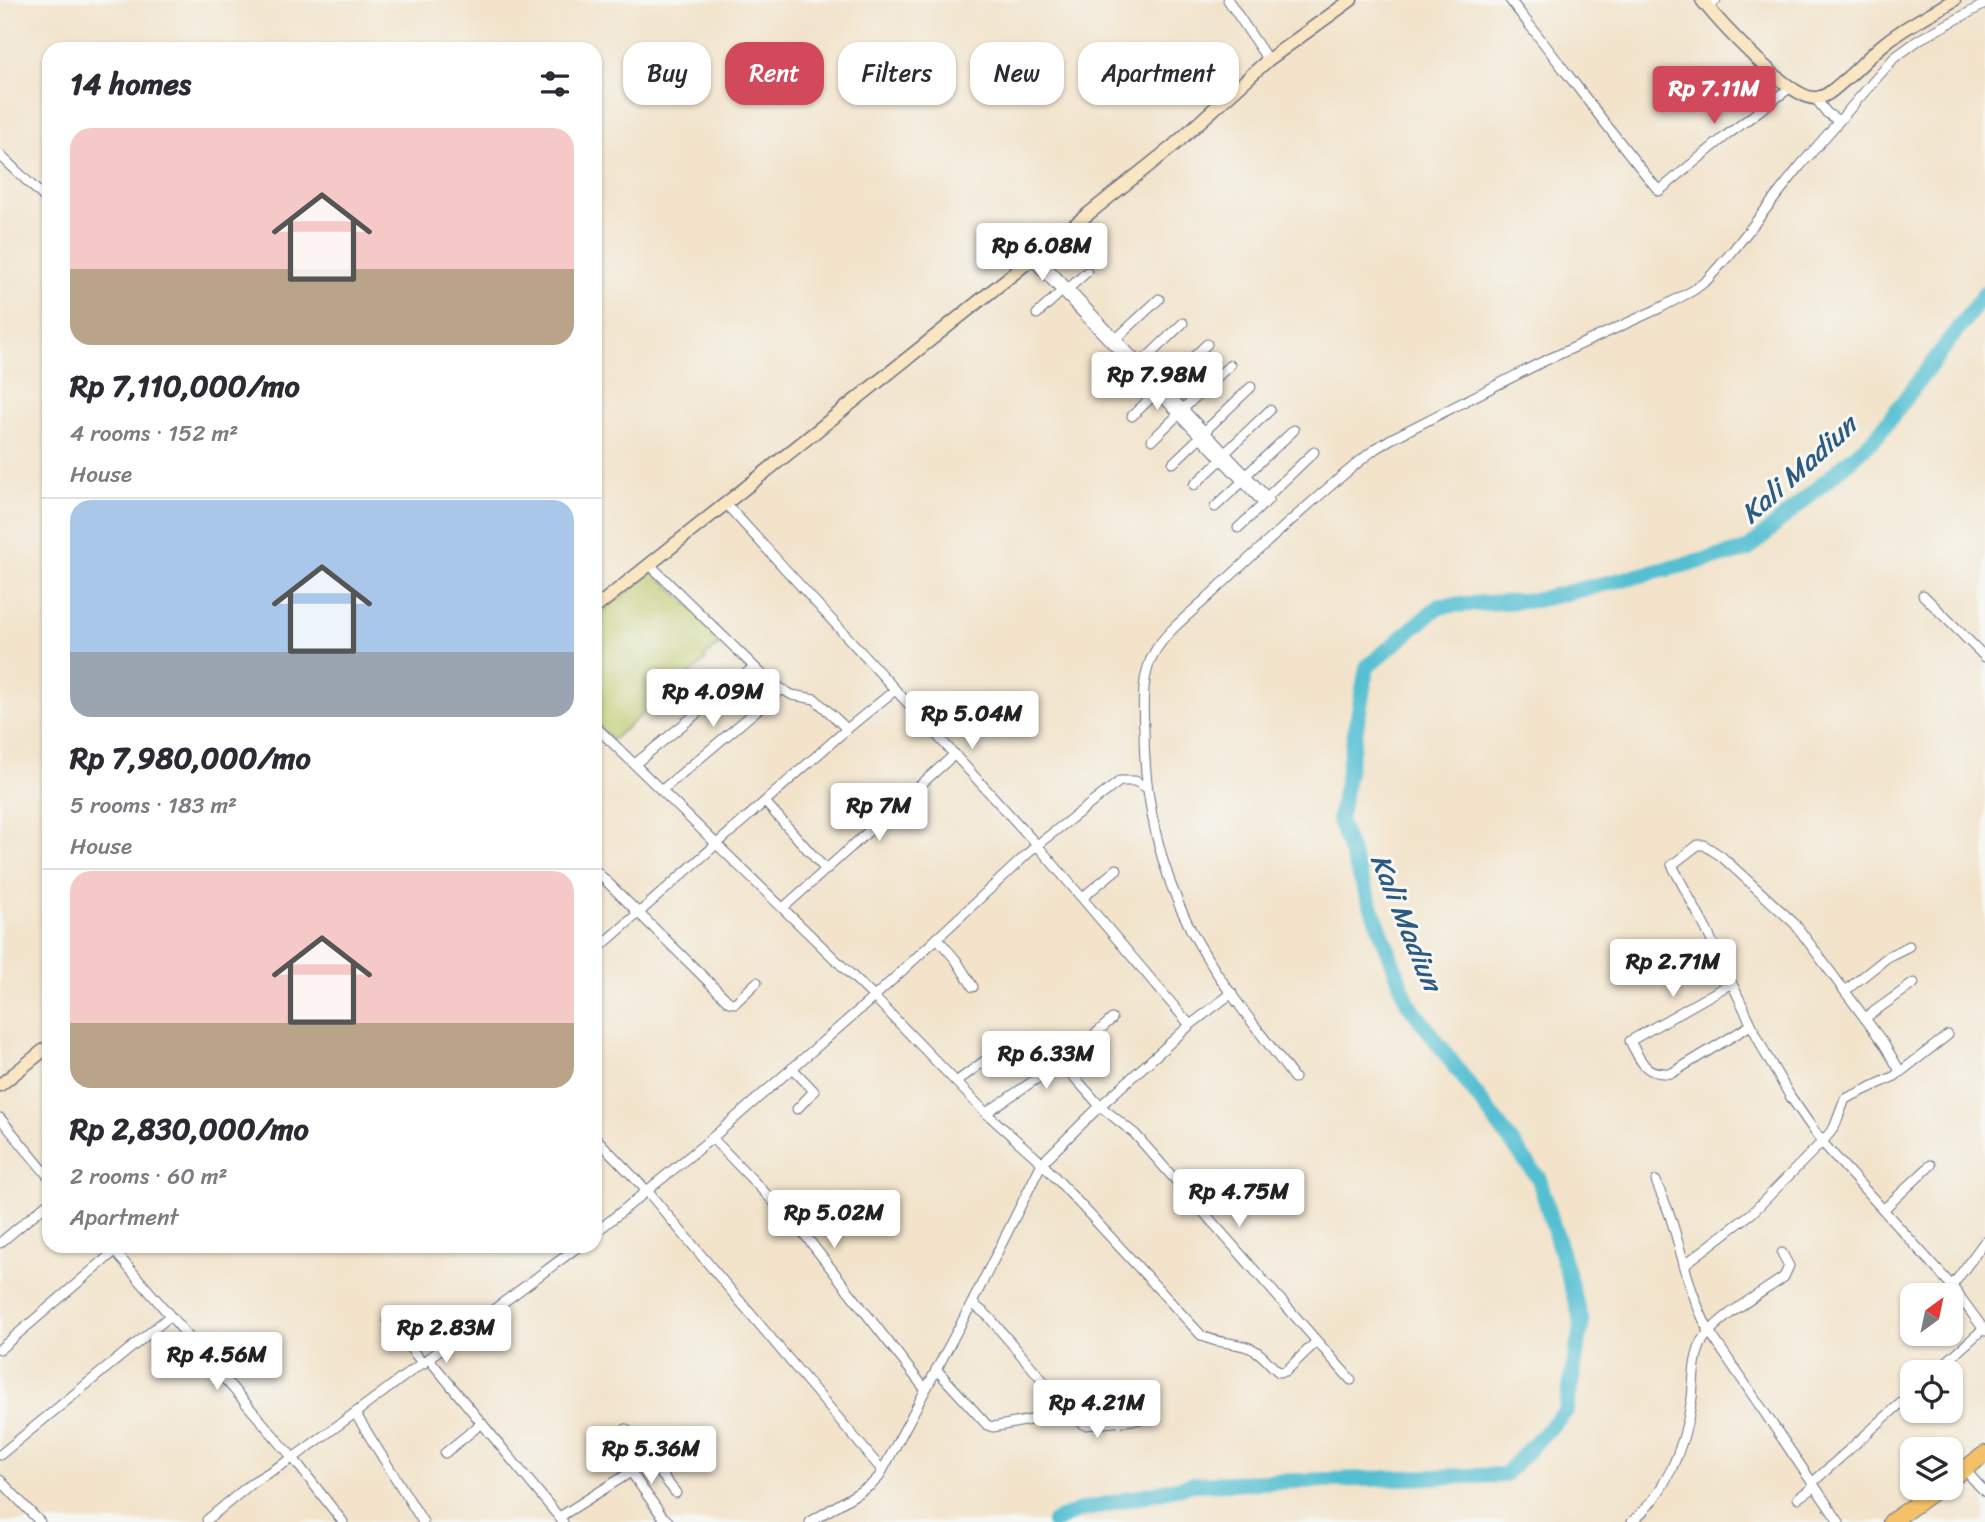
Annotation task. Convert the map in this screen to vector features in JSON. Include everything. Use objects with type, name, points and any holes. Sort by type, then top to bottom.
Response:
[{"type":"highway","points":[[1963,1470],[1985,1454]]},
{"type":"highway","points":[[1891,1522],[1922,1500]]},
{"type":"main road","points":[[602,603],[1172,147],[1268,60],[1351,0]]},
{"type":"main road","points":[[1708,3],[1741,44],[1791,87],[1802,95],[1815,98],[1824,96],[1848,78],[1887,41],[1954,0]]},
{"type":"main road","points":[[0,1085],[42,1052]]},
{"type":"street","points":[[1228,0],[1268,60]]},
{"type":"street","points":[[1510,0],[1570,76],[1597,116],[1659,191],[1791,87]]},
{"type":"street","points":[[1294,1077],[1197,940],[1166,870],[1147,788],[1143,758],[1143,699],[1153,655],[1165,636],[1257,551],[1375,449],[1540,363],[1648,314],[1694,290],[1707,280],[1894,58],[1920,39],[1985,4]]},
{"type":"street","points":[[1815,98],[1827,113],[1839,121]]},
{"type":"street","points":[[0,155],[42,195]]},
{"type":"street","points":[[1034,258],[1265,501]]},
{"type":"street","points":[[1037,314],[1087,271]]},
{"type":"street","points":[[1065,290],[1116,339],[1136,365]]},
{"type":"street","points":[[1116,339],[1159,299]]},
{"type":"street","points":[[1110,387],[1183,323]]},
{"type":"street","points":[[1132,416],[1156,386],[1207,344]]},
{"type":"street","points":[[1152,440],[1230,365]]},
{"type":"street","points":[[1172,463],[1251,387]]},
{"type":"street","points":[[1195,485],[1270,410]]},
{"type":"street","points":[[1215,507],[1294,430]]},
{"type":"street","points":[[1238,528],[1314,452]]},
{"type":"street","points":[[725,503],[1037,845],[1189,1025]]},
{"type":"street","points":[[650,565],[781,690],[815,699],[847,729]]},
{"type":"street","points":[[1923,595],[1985,657]]},
{"type":"street","points":[[636,763],[754,667]]},
{"type":"street","points":[[662,790],[781,690]]},
{"type":"street","points":[[602,945],[847,729],[895,690]]},
{"type":"street","points":[[602,732],[874,997],[986,1113],[1042,1163],[1201,1335],[1210,1341],[1255,1350],[1279,1372],[1286,1371],[1316,1342]]},
{"type":"street","points":[[783,908],[955,754]]},
{"type":"street","points":[[602,1228],[712,1138],[874,997],[1037,845],[1120,781],[1135,781],[1147,788]]},
{"type":"street","points":[[766,803],[826,870]]},
{"type":"street","points":[[1899,1073],[1899,1068],[1865,1018],[1803,933],[1785,914],[1721,856],[1704,845],[1698,845],[1672,865],[1776,1074],[1822,1142],[1949,1283]]},
{"type":"street","points":[[1083,897],[1117,869]]},
{"type":"street","points":[[602,877],[732,1004],[757,982]]},
{"type":"street","points":[[937,938],[956,960],[973,988]]},
{"type":"street","points":[[1844,991],[1889,956],[1909,946]]},
{"type":"street","points":[[1865,1018],[1914,983]]},
{"type":"street","points":[[1730,984],[1630,1041],[1645,1068],[1658,1074],[1672,1073],[1751,1026]]},
{"type":"street","points":[[810,1522],[871,1485],[882,1470],[972,1303],[1042,1163],[1189,1025],[1232,993]]},
{"type":"street","points":[[986,1113],[1059,1066],[1112,1019]]},
{"type":"street","points":[[1684,1265],[1752,1213],[1822,1142],[1835,1128],[1845,1099],[1899,1073],[1948,1035]]},
{"type":"street","points":[[956,1082],[1014,1039]]},
{"type":"street","points":[[1059,1066],[1069,1070],[1100,1106],[1135,1133],[1351,1380]]},
{"type":"street","points":[[792,1068],[814,1091],[797,1109]]},
{"type":"street","points":[[0,1118],[42,1169]]},
{"type":"street","points":[[712,1138],[801,1230],[925,1389]]},
{"type":"street","points":[[602,1144],[648,1192],[882,1470]]},
{"type":"street","points":[[1884,1209],[1931,1165]]},
{"type":"street","points":[[1656,1181],[1671,1219],[1690,1289],[1709,1331],[1813,1485],[1833,1520]]},
{"type":"street","points":[[0,1243],[42,1208]]},
{"type":"street","points":[[1954,1283],[1985,1241]]},
{"type":"street","points":[[1632,1522],[1655,1498],[1676,1459],[1689,1412],[1699,1346],[1709,1331],[1784,1278],[1788,1266],[1782,1252]]},
{"type":"street","points":[[0,1349],[108,1253]]},
{"type":"street","points":[[116,1253],[293,1458],[343,1522]]},
{"type":"street","points":[[207,1520],[253,1482],[293,1458],[426,1362],[570,1253]]},
{"type":"street","points":[[1949,1360],[1984,1330],[1964,1302]]},
{"type":"street","points":[[972,1303],[1004,1334],[1063,1404],[1064,1411],[1085,1425],[1143,1419]]},
{"type":"street","points":[[0,1455],[170,1316]]},
{"type":"street","points":[[388,1320],[482,1423],[562,1519],[650,1460]]},
{"type":"street","points":[[936,1369],[987,1424],[993,1427],[1063,1414],[1064,1411]]},
{"type":"street","points":[[1798,1498],[1900,1404]]},
{"type":"street","points":[[355,1413],[423,1522]]},
{"type":"street","points":[[445,1453],[482,1423]]},
{"type":"street","points":[[626,1429],[676,1493]]},
{"type":"street","points":[[631,1472],[662,1516],[670,1522]]},
{"type":"street","points":[[1963,1477],[1985,1492]]},
{"type":"street","points":[[0,1480],[40,1522]]},
{"type":"green space","points":[[653,571],[722,636],[717,640],[720,644],[704,657],[706,660],[612,740],[602,731],[602,611]]},
{"type":"waterway","name":"Kali Madiun","points":[[1054,1522],[1077,1511],[1194,1484],[1504,1475],[1566,1411],[1582,1322],[1539,1179],[1408,1003],[1339,821],[1367,667],[1439,606],[1536,600],[1747,550],[1877,436],[1985,293]]}]
